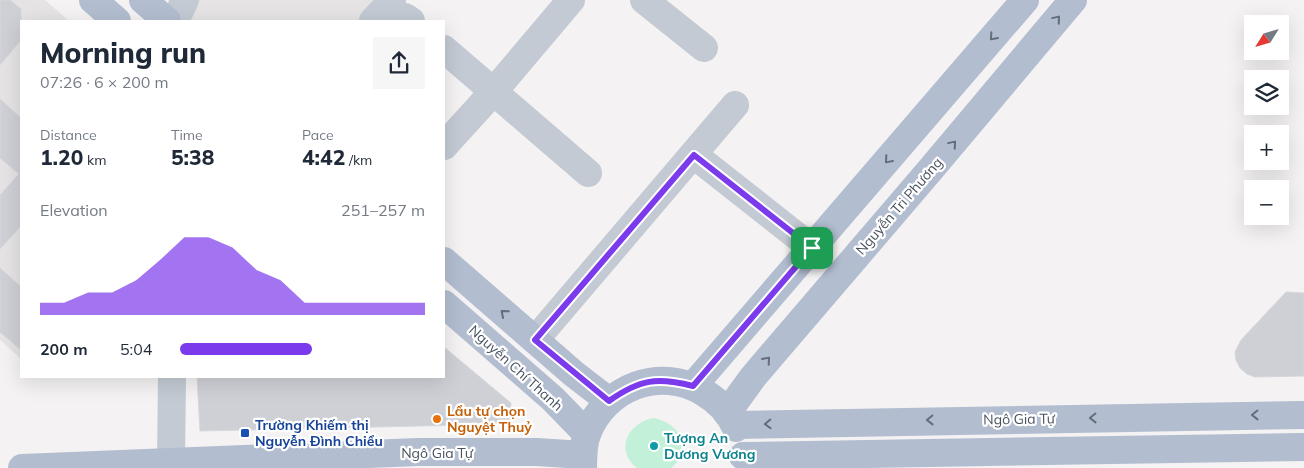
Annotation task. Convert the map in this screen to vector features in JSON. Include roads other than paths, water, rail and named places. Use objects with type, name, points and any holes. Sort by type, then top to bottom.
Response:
[{"type":"main road","points":[[93,0],[117,20]]},
{"type":"main road","points":[[143,0],[166,20]]},
{"type":"main road","points":[[693,386],[1025,0]]},
{"type":"main road","name":"Nguyễn Tri Phương","points":[[731,419],[752,377],[1073,0]]},
{"type":"main road","points":[[445,262],[609,401]]},
{"type":"main road","name":"Nguyễn Chí Thanh","points":[[445,305],[553,399],[584,452]]},
{"type":"main road","points":[[584,452],[598,413],[609,401],[627,388],[648,381],[671,380],[693,386],[712,397],[731,419],[741,442],[743,462],[1304,447]]},
{"type":"main road","name":"Ngô Gia Tự","points":[[731,419],[1304,414]]},
{"type":"main road","name":"Ngô Gia Tự","points":[[22,468],[171,462],[418,460],[465,453],[584,452]]},
{"type":"main road","points":[[465,453],[488,468]]},
{"type":"street","points":[[175,20],[185,0]]},
{"type":"street","points":[[445,145],[494,91],[571,0]]},
{"type":"street","points":[[644,0],[704,48]]},
{"type":"street","points":[[377,20],[402,13]]},
{"type":"street","points":[[445,50],[588,173]]},
{"type":"street","points":[[535,340],[735,105]]},
{"type":"street","points":[[694,155],[812,248]]},
{"type":"street","points":[[171,462],[172,378]]},
{"type":"place","name":"Lẩu tự chọn Nguyệt Thuỷ","points":[[437,419]]},
{"type":"place","name":"Trường Khiếm thị Nguyễn Đình Chiểu","points":[[245,433]]},
{"type":"place","name":"Tượng An Dương Vương","points":[[654,446]]}]
